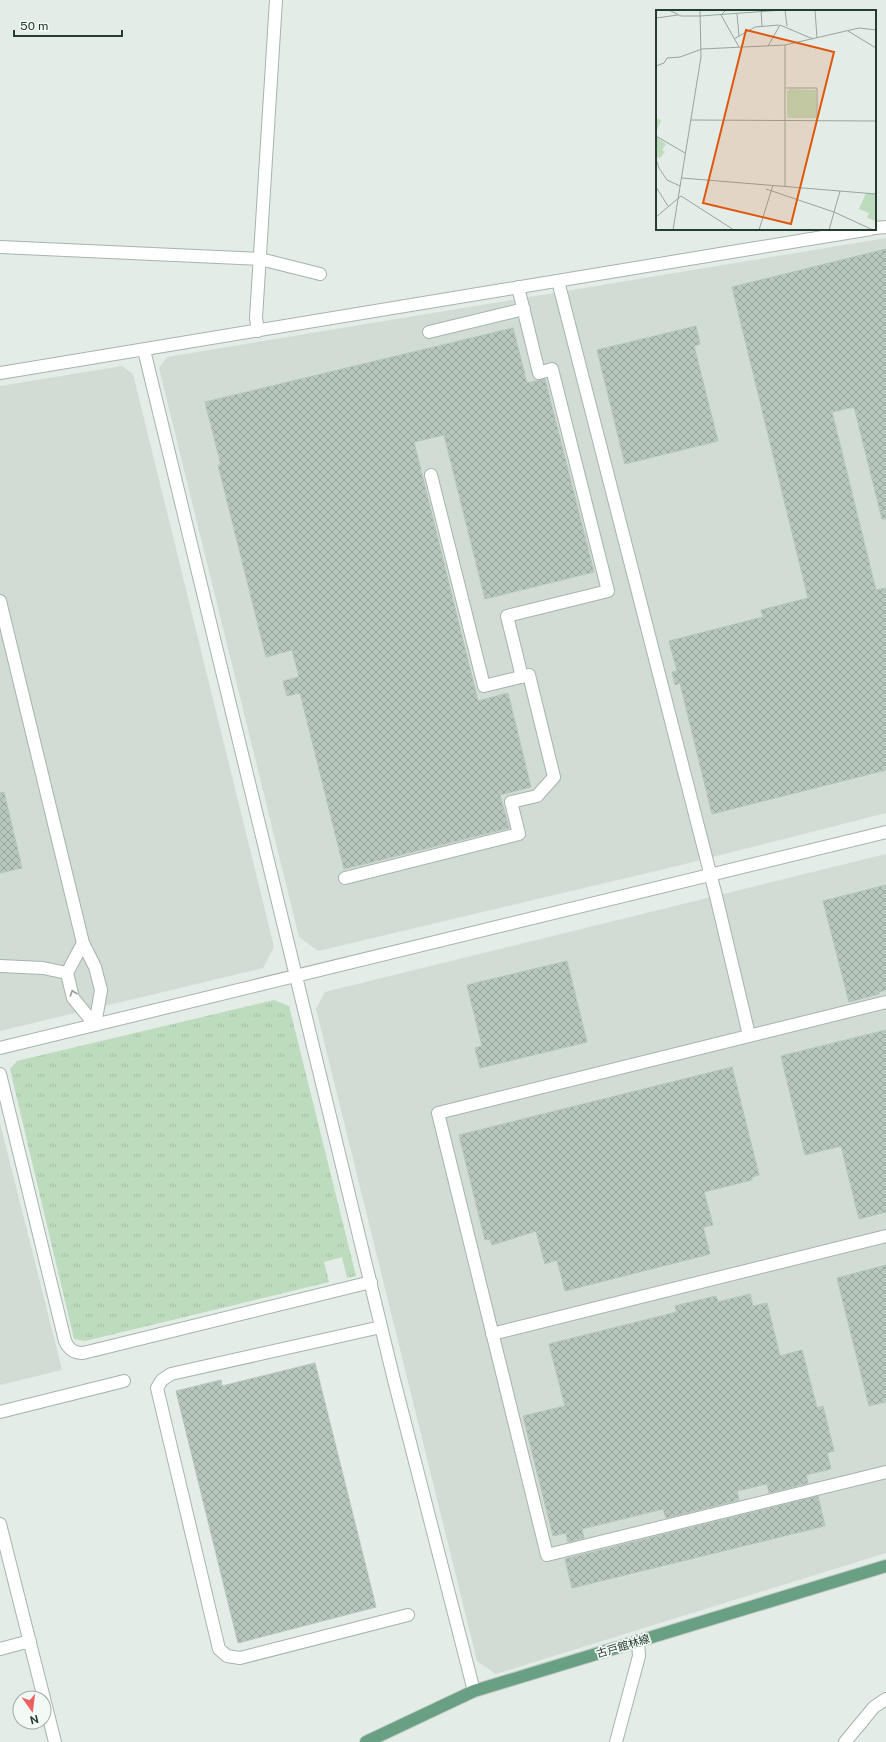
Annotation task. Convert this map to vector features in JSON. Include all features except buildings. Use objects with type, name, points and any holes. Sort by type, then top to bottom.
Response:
[{"type":"main road","name":"古戸館林線","points":[[366,1742],[474,1691],[886,1566]]},
{"type":"street","points":[[258,331],[256,318],[276,0]]},
{"type":"street","points":[[876,228],[886,226]]},
{"type":"street","points":[[0,374],[865,230]]},
{"type":"street","points":[[0,247],[260,259],[320,274]]},
{"type":"street","points":[[558,281],[710,876],[749,1035]]},
{"type":"street","points":[[518,287],[540,373],[552,369],[608,591],[507,616],[522,677]]},
{"type":"street","points":[[429,332],[524,309]]},
{"type":"street","points":[[144,350],[381,1327],[474,1691]]},
{"type":"street","points":[[345,878],[519,834],[511,802],[536,796],[554,777],[529,675],[484,686],[431,475]]},
{"type":"street","points":[[0,601],[5,644],[83,943],[95,967],[101,990],[95,1024]]},
{"type":"street","points":[[0,1048],[886,832]]},
{"type":"street","points":[[83,943],[67,973],[74,998],[95,1024]]},
{"type":"street","points":[[0,966],[43,968],[67,973]]},
{"type":"street","points":[[886,1002],[438,1113],[547,1555],[886,1472]]},
{"type":"street","points":[[0,1074],[65,1342],[68,1348],[75,1353],[83,1354],[371,1282]]},
{"type":"street","points":[[492,1334],[886,1236]]},
{"type":"street","points":[[381,1327],[171,1374],[162,1380],[157,1388],[219,1649],[227,1656],[240,1658],[408,1615]]},
{"type":"street","points":[[0,1412],[124,1381]]},
{"type":"street","points":[[0,1524],[55,1742]]},
{"type":"street","points":[[0,1649],[30,1641]]},
{"type":"street","points":[[616,1742],[639,1656],[638,1641]]},
{"type":"street","points":[[845,1742],[874,1707],[886,1698]]},
{"type":"shaded area","points":[[886,238],[886,813],[681,865],[318,951],[299,937],[159,368],[167,357]]},
{"type":"shaded area","points":[[122,366],[133,374],[274,947],[263,968],[0,1031],[0,386]]},
{"type":"shaded area","points":[[886,854],[886,1553],[496,1674],[477,1661],[316,1009],[325,992]]},
{"type":"shaded area","points":[[0,1123],[62,1370],[0,1385]]},
{"type":"green space","points":[[274,1000],[289,1006],[356,1276],[347,1278],[342,1257],[324,1262],[329,1282],[85,1341],[74,1339],[10,1069],[17,1061]]}]
